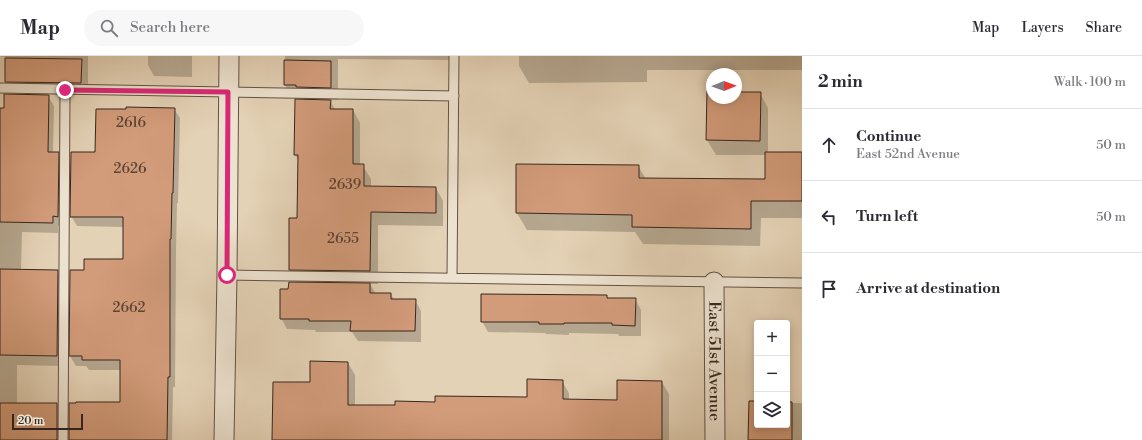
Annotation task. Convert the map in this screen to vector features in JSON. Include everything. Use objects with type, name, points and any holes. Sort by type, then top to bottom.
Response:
[{"type":"street","points":[[224,440],[229,56]]},
{"type":"street","name":"East 51st Avenue","points":[[714,282],[715,440]]},
{"type":"lane","points":[[452,278],[454,56]]},
{"type":"lane","points":[[0,88],[454,96]]},
{"type":"lane","points":[[63,440],[65,90]]},
{"type":"lane","points":[[227,275],[802,283]]},
{"type":"building","points":[[5,58],[82,59],[81,83],[5,82]]},
{"type":"building","points":[[284,60],[331,61],[331,88],[296,87],[296,85],[284,85]]},
{"type":"building","points":[[742,92],[761,92],[760,141],[706,140],[707,104],[742,104]]},
{"type":"building","points":[[4,94],[49,95],[48,152],[59,152],[58,217],[53,216],[53,223],[0,222],[0,108],[4,108]]},
{"type":"building","points":[[295,99],[331,100],[330,109],[353,109],[353,164],[364,164],[364,186],[436,187],[436,213],[371,212],[370,271],[289,270],[289,218],[297,218],[298,155],[294,155]]},
{"type":"building","points":[[126,107],[175,108],[173,193],[170,239],[170,377],[168,377],[167,440],[69,440],[69,403],[120,402],[120,360],[82,360],[82,356],[69,356],[70,270],[84,270],[84,259],[123,259],[123,217],[70,217],[71,152],[95,152],[96,109],[126,109]]},
{"type":"building","points":[[765,152],[802,152],[802,201],[751,201],[751,229],[632,227],[632,215],[516,213],[516,164],[639,165],[639,178],[765,179]]},
{"type":"building","points":[[0,269],[58,270],[57,356],[0,355]]},
{"type":"building","points":[[289,282],[370,283],[370,293],[391,293],[391,299],[416,299],[415,331],[350,331],[351,321],[280,319],[280,289],[288,289]]},
{"type":"building","points":[[481,294],[607,295],[607,298],[636,298],[635,326],[612,325],[612,323],[539,324],[539,322],[481,322]]},
{"type":"building","points":[[310,361],[348,362],[348,405],[395,405],[395,401],[435,402],[435,396],[527,397],[527,379],[563,380],[563,399],[617,400],[617,380],[662,381],[662,440],[272,440],[273,382],[310,382]]},
{"type":"building","points":[[749,401],[754,401],[754,428],[790,428],[790,402],[792,402],[792,440],[748,440]]},
{"type":"building","points":[[0,403],[57,403],[57,440],[0,440]]},
{"type":"route","points":[[65,90],[228,92],[227,275]]}]
